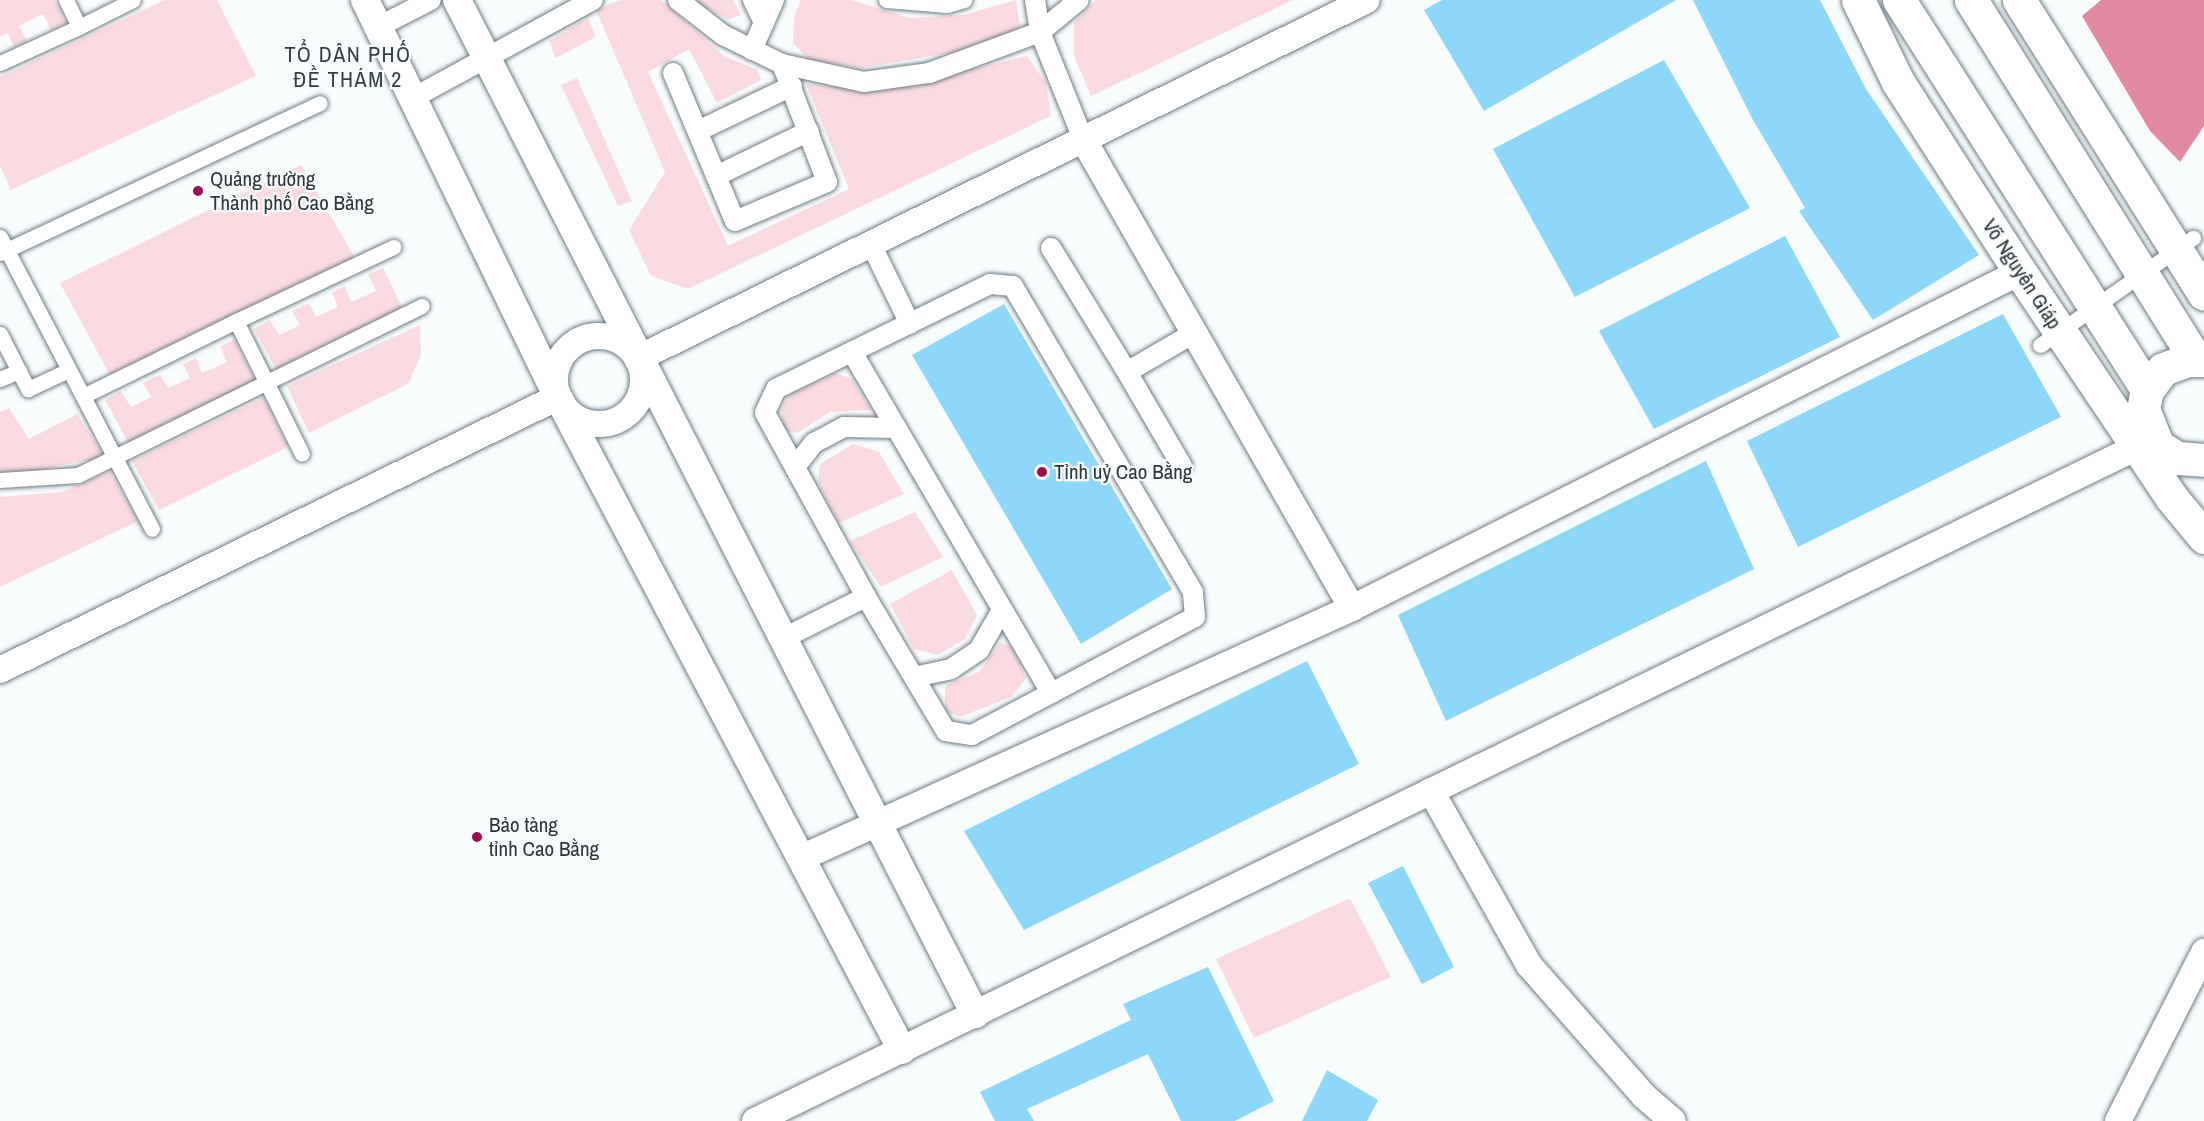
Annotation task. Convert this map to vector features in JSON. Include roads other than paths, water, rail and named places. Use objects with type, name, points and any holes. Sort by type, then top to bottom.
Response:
[{"type":"highway","name":"Võ Nguyên Giáp","points":[[1858,0],[1898,82],[2020,273],[2050,338],[2144,442],[2204,537]]},
{"type":"highway","name":"Võ Nguyên Giáp","points":[[1899,0],[2092,308],[2147,390],[2143,409],[2144,442]]},
{"type":"highway","points":[[1971,0],[2142,274],[2200,360],[2170,365],[2147,390]]},
{"type":"highway","points":[[2019,0],[2184,244],[2204,294]]},
{"type":"highway","name":"Võ Nguyên Giáp","points":[[2144,442],[2177,458],[2202,463]]},
{"type":"main road","points":[[365,0],[558,397],[902,1050]]},
{"type":"main road","points":[[457,0],[637,358],[975,1014]]},
{"type":"street","points":[[66,0],[79,27]]},
{"type":"street","points":[[0,63],[133,0]]},
{"type":"street","points":[[378,27],[431,0]]},
{"type":"street","points":[[413,98],[488,60],[593,0]]},
{"type":"street","points":[[678,0],[752,50],[782,64],[864,82],[928,73],[1040,32],[1079,0]]},
{"type":"street","points":[[753,0],[764,23]]},
{"type":"street","points":[[752,50],[774,0]]},
{"type":"street","points":[[886,0],[946,5],[964,0]]},
{"type":"street","points":[[1035,0],[1040,32],[1083,139],[1352,608]]},
{"type":"street","points":[[637,358],[1367,0]]},
{"type":"street","points":[[673,73],[700,130],[735,221],[827,182],[782,64]]},
{"type":"street","points":[[700,130],[792,86]]},
{"type":"street","points":[[152,530],[2,246],[320,103]]},
{"type":"street","points":[[716,176],[809,131]]},
{"type":"street","points":[[871,244],[910,324]]},
{"type":"street","points":[[2050,338],[2184,244]]},
{"type":"street","points":[[82,396],[393,247]]},
{"type":"street","points":[[1051,248],[1182,466]]},
{"type":"street","points":[[801,858],[1352,608],[2020,273]]},
{"type":"street","points":[[990,285],[1013,286],[1193,592],[1195,617],[972,735],[946,731],[866,597],[765,413],[776,389],[910,324],[990,285]]},
{"type":"street","points":[[0,480],[78,475],[422,306]]},
{"type":"street","points":[[236,321],[302,454]]},
{"type":"street","points":[[1127,372],[1194,333]]},
{"type":"street","points":[[0,334],[28,389],[69,370]]},
{"type":"street","points":[[601,336],[628,347],[637,358],[641,393],[618,420],[584,421],[558,397],[556,368],[572,344],[601,336]]},
{"type":"street","points":[[852,352],[1051,693]]},
{"type":"street","points":[[0,379],[19,370]]},
{"type":"street","points":[[0,670],[558,397]]},
{"type":"street","points":[[795,467],[814,442],[844,427],[896,428]]},
{"type":"street","points":[[755,1121],[2144,442]]},
{"type":"street","points":[[782,639],[866,597]]},
{"type":"street","points":[[914,677],[951,669],[979,650],[1002,610]]},
{"type":"street","points":[[1431,791],[1529,965],[1644,1096],[1673,1121]]},
{"type":"street","points":[[2118,1121],[2204,952]]},
{"type":"place","name":"Quảng trường Thành phố Cao Bằng","points":[[198,191]]},
{"type":"place","name":"Tỉnh uỷ Cao Bằng","points":[[1042,472]]},
{"type":"place","name":"Bảo tàng tỉnh Cao Bằng","points":[[477,837]]},
{"type":"district","name":"TỔ DÂN PHỐ ĐỀ THÁM 2","points":[[348,66]]}]
